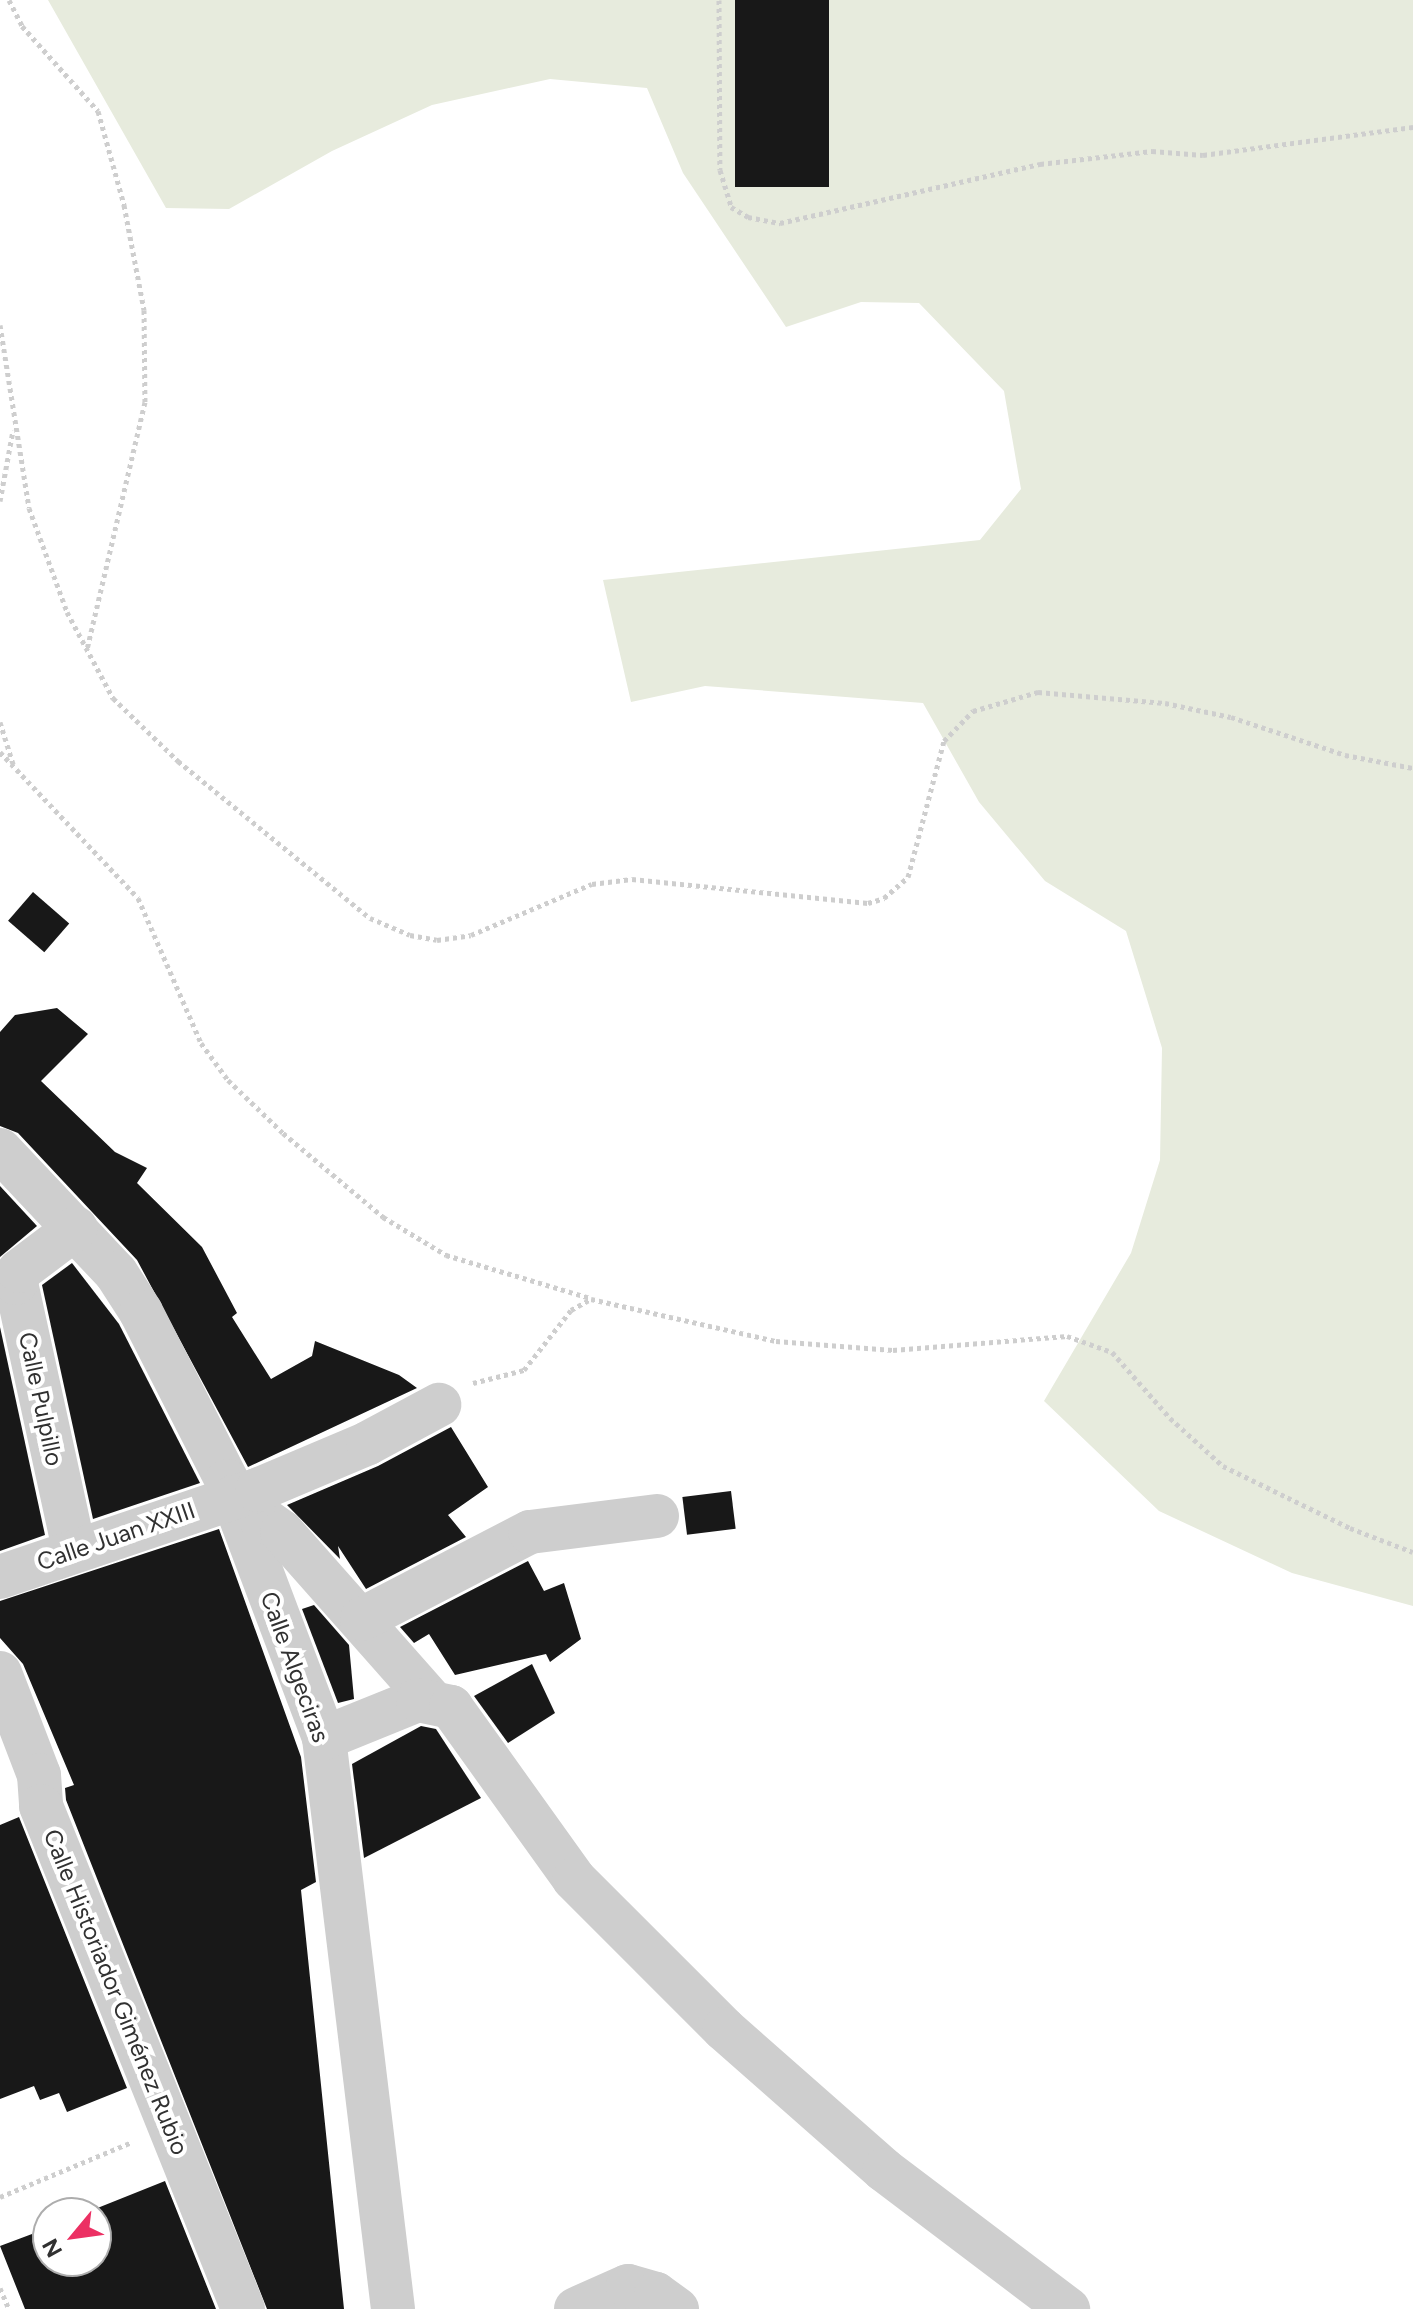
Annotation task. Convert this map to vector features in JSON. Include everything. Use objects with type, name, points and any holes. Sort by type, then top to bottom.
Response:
[{"type":"street","name":"Calle Algeciras","points":[[0,1150],[116,1273],[141,1312],[233,1497],[324,1738],[393,2309]]},
{"type":"street","name":"Calle Pulpillo","points":[[74,1549],[16,1283],[19,1271],[76,1228]]},
{"type":"street","name":"Calle Juan XXIII","points":[[0,1577],[74,1549],[233,1497],[368,1443],[439,1405]]},
{"type":"street","points":[[233,1497],[282,1532],[430,1699]]},
{"type":"street","points":[[362,1619],[530,1532],[566,1532],[657,1516]]},
{"type":"street","name":"Calle Historiador Giménez Rubio","points":[[0,1673],[39,1775],[41,1806],[243,2309]]},
{"type":"street","points":[[324,1738],[430,1699],[443,1702],[464,1721],[574,1879],[724,2029],[884,2170],[1068,2309]]},
{"type":"street","points":[[576,2309],[628,2286],[656,2294],[677,2309]]},
{"type":"path","points":[[9,0],[22,26],[98,111],[124,205],[144,310],[145,402],[87,651]]},
{"type":"path","points":[[719,0],[720,170],[731,207],[748,217],[780,223],[1040,164],[1152,151],[1203,155],[1413,127]]},
{"type":"path","points":[[0,325],[14,425],[44,554],[87,651],[113,698],[178,761],[370,918],[410,935],[437,940],[496,926],[592,884],[632,879],[868,903],[884,898],[908,877],[944,741],[973,711],[1038,692],[1165,703],[1231,717],[1345,755],[1413,768]]},
{"type":"path","points":[[0,501],[14,425]]},
{"type":"path","points":[[0,722],[15,769]]},
{"type":"path","points":[[0,752],[138,898],[201,1043],[228,1080],[283,1133],[383,1217],[446,1255],[591,1299],[776,1341],[893,1350],[1032,1335],[1091,1341],[1112,1352],[1170,1418],[1223,1466],[1350,1528],[1413,1552]]},
{"type":"path","points":[[439,1405],[462,1386],[512,1377],[524,1370],[571,1310],[591,1299]]},
{"type":"path","points":[[0,2197],[170,2126]]},
{"type":"path","points":[[0,2288],[9,2309]]},
{"type":"shaded area","points":[[48,0],[1413,0],[1413,1606],[1292,1573],[1159,1511],[1044,1401],[1131,1253],[1160,1160],[1162,1048],[1126,931],[1045,881],[979,802],[923,703],[705,686],[631,702],[603,580],[980,540],[1021,489],[1004,391],[919,303],[861,302],[786,327],[683,173],[647,88],[550,79],[432,105],[332,151],[229,209],[166,208]]},
{"type":"building","points":[[735,0],[829,0],[829,187],[735,187]]},
{"type":"building","points":[[33,892],[69,923],[44,952],[8,921]]},
{"type":"building","points":[[57,1008],[88,1034],[41,1081],[115,1152],[147,1168],[137,1183],[202,1247],[237,1313],[232,1317],[271,1379],[312,1356],[315,1341],[399,1375],[417,1388],[248,1467],[137,1260],[18,1133],[0,1126],[0,1032],[15,1015]]},
{"type":"building","points":[[0,1186],[37,1226],[0,1257]]},
{"type":"building","points":[[72,1263],[119,1324],[200,1483],[93,1519],[42,1285]]},
{"type":"building","points":[[0,1327],[45,1535],[0,1551]]},
{"type":"building","points":[[451,1427],[488,1487],[448,1515],[466,1537],[366,1589],[338,1546],[340,1559],[287,1505],[378,1466]]},
{"type":"building","points":[[731,1491],[736,1529],[687,1535],[682,1497]]},
{"type":"building","points":[[219,1529],[301,1757],[316,1882],[301,1890],[344,2309],[267,2309],[66,1800],[65,1788],[74,1785],[23,1664],[0,1638],[0,1601]]},
{"type":"building","points":[[528,1561],[544,1591],[564,1583],[581,1639],[550,1662],[546,1654],[455,1675],[429,1634],[414,1643],[400,1627]]},
{"type":"building","points":[[314,1605],[349,1645],[354,1699],[338,1703],[302,1609]]},
{"type":"building","points":[[532,1664],[555,1713],[508,1743],[474,1696]]},
{"type":"building","points":[[421,1726],[436,1729],[481,1798],[364,1858],[352,1764]]},
{"type":"building","points":[[19,1817],[127,2088],[67,2112],[59,2093],[40,2100],[34,2086],[0,2099],[0,1825]]},
{"type":"building","points":[[165,2181],[216,2309],[25,2309],[0,2246],[32,2234],[32,2277],[112,2277],[112,2202]]}]
